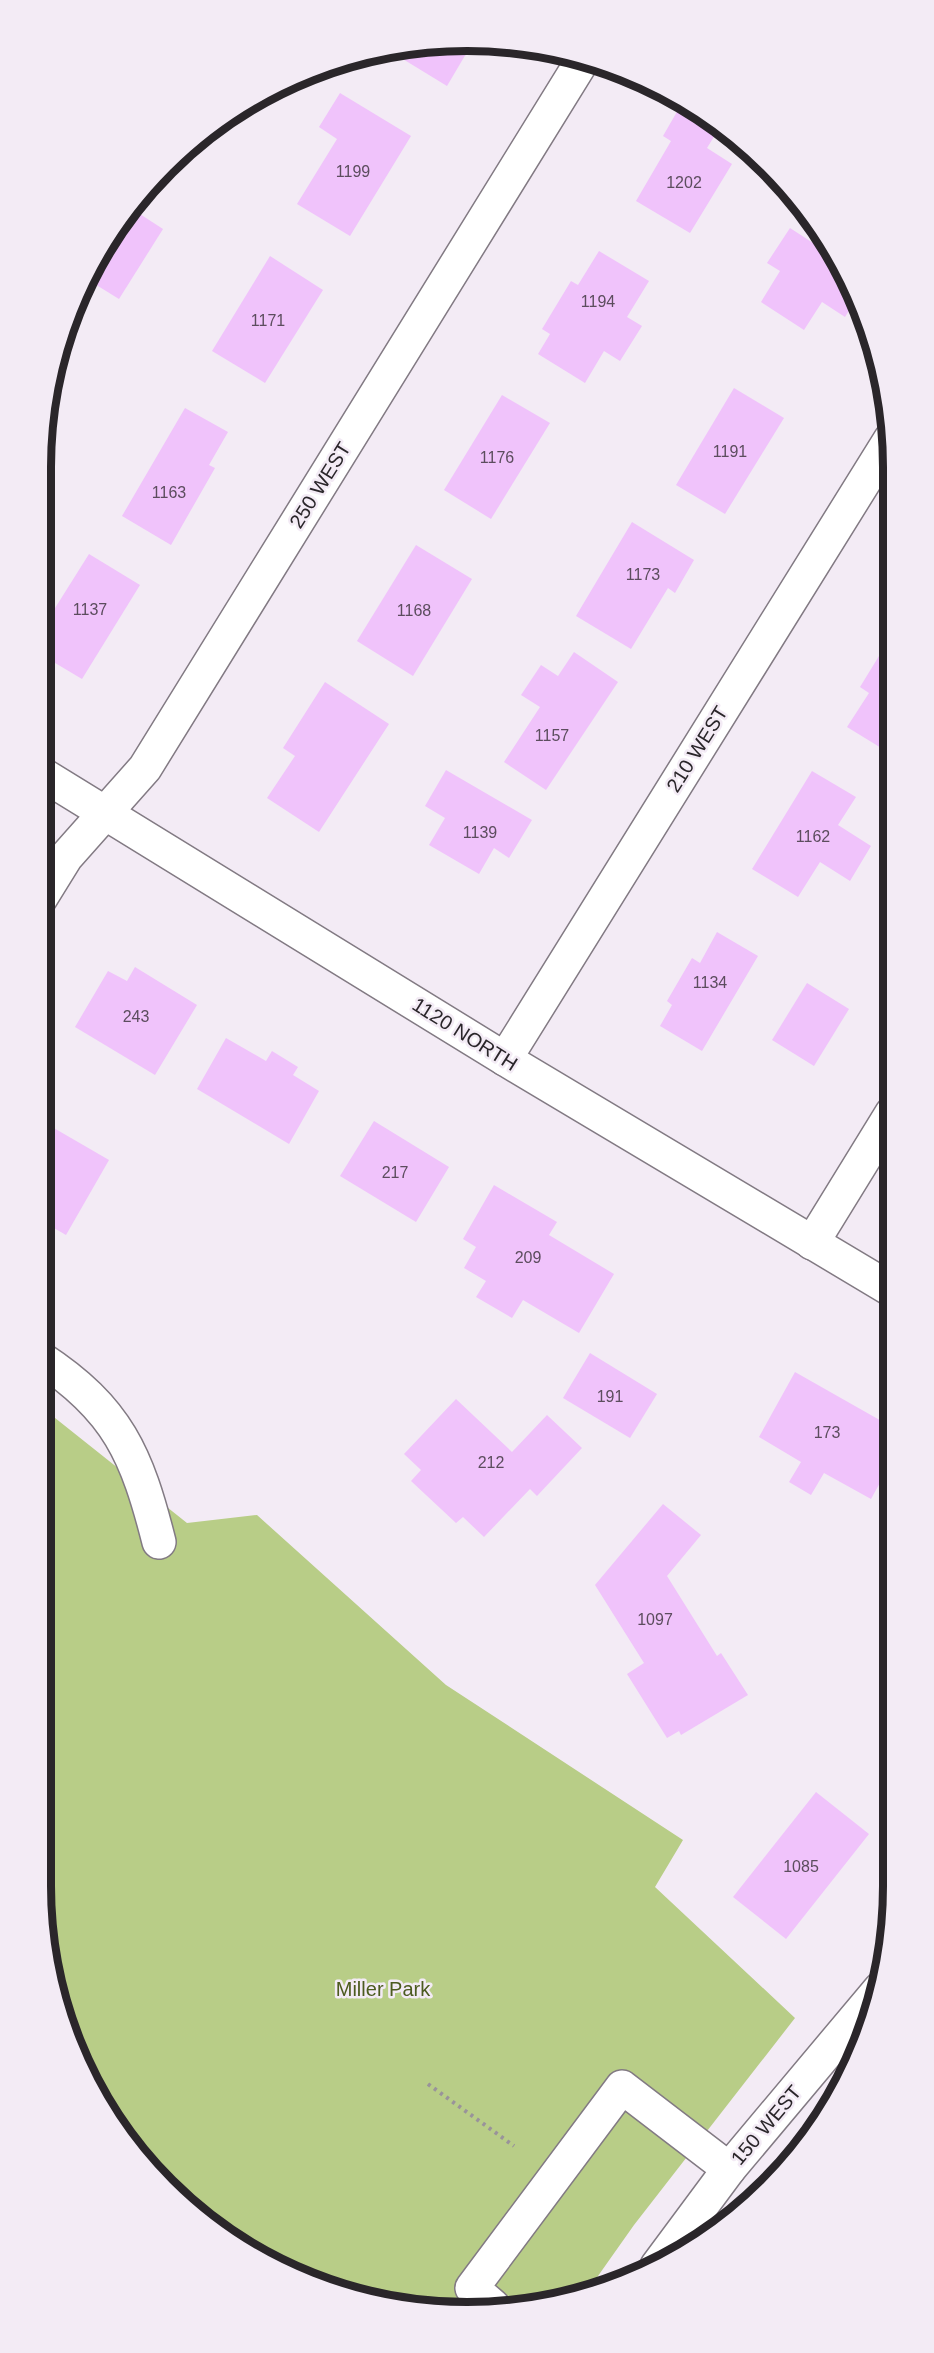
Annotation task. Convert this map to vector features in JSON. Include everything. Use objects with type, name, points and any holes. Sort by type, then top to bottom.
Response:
[{"type":"street","name":"250 WEST","points":[[51,881],[66,857],[145,768],[579,66]]},
{"type":"street","name":"210 WEST","points":[[505,1059],[882,452]]},
{"type":"street","name":"1120 NORTH","points":[[51,780],[505,1059],[883,1285]]},
{"type":"street","points":[[812,1243],[883,1128]]},
{"type":"street","points":[[51,1365],[75,1380],[106,1415],[133,1455],[159,1542]]},
{"type":"street","name":"150 WEST","points":[[669,2249],[729,2169],[865,2007]]},
{"type":"street","points":[[487,2301],[472,2288],[622,2087],[729,2169]]},
{"type":"path","points":[[428,2084],[514,2146]]},
{"type":"green space","name":"Miller Park","points":[[51,1415],[187,1523],[257,1515],[446,1685],[683,1840],[655,1887],[795,2018],[634,2225],[594,2282],[575,2288],[521,2298],[467,2302],[386,2294],[333,2280],[308,2270],[283,2259],[236,2232],[193,2199],[173,2180],[154,2160],[121,2117],[94,2070],[73,2020],[59,1967],[52,1913]]},
{"type":"building","points":[[468,51],[447,86],[400,57]]},
{"type":"building","points":[[340,93],[411,136],[350,236],[297,204],[337,139],[319,127]]},
{"type":"building","points":[[678,109],[716,134],[707,148],[732,164],[690,233],[636,201],[671,141],[663,136]]},
{"type":"building","points":[[138,213],[163,229],[119,299],[94,283],[121,236]]},
{"type":"building","points":[[790,228],[820,248],[851,308],[845,317],[822,302],[804,330],[761,302],[780,271],[767,263]]},
{"type":"building","points":[[599,251],[649,281],[627,317],[642,326],[620,361],[604,351],[585,383],[538,354],[550,334],[542,329],[571,281],[578,285]]},
{"type":"building","points":[[270,256],[323,290],[265,383],[212,351]]},
{"type":"building","points":[[734,388],[784,418],[725,514],[676,485]]},
{"type":"building","points":[[502,395],[550,423],[491,519],[444,490]]},
{"type":"building","points":[[185,408],[228,432],[209,465],[215,468],[171,545],[122,516]]},
{"type":"building","points":[[632,522],[694,560],[675,593],[668,588],[631,649],[576,616]]},
{"type":"building","points":[[416,545],[472,579],[413,676],[357,641]]},
{"type":"building","points":[[89,554],[140,585],[82,679],[51,661],[51,614]]},
{"type":"building","points":[[883,649],[883,749],[847,727],[869,693],[860,687]]},
{"type":"building","points":[[574,652],[618,682],[546,790],[504,762],[540,707],[521,695],[541,665],[558,676]]},
{"type":"building","points":[[325,682],[389,724],[319,832],[267,798],[295,756],[283,748]]},
{"type":"building","points":[[446,770],[532,820],[509,858],[494,848],[479,874],[429,845],[445,818],[425,806]]},
{"type":"building","points":[[812,771],[856,797],[838,825],[871,846],[850,881],[820,862],[798,897],[752,869]]},
{"type":"building","points":[[717,932],[758,956],[702,1051],[660,1026],[672,1005],[667,1001],[692,958],[700,963]]},
{"type":"building","points":[[135,967],[197,1005],[155,1075],[75,1027],[108,971],[127,981]]},
{"type":"building","points":[[807,983],[849,1009],[814,1066],[772,1040]]},
{"type":"building","points":[[226,1038],[266,1061],[272,1051],[298,1067],[293,1075],[319,1091],[289,1144],[197,1089]]},
{"type":"building","points":[[374,1121],[449,1167],[416,1222],[340,1176]]},
{"type":"building","points":[[51,1126],[109,1160],[66,1235],[51,1226]]},
{"type":"building","points":[[494,1185],[557,1222],[549,1235],[614,1274],[579,1333],[523,1300],[512,1318],[476,1297],[486,1281],[464,1268],[476,1247],[463,1239]]},
{"type":"building","points":[[590,1353],[657,1394],[630,1438],[563,1398]]},
{"type":"building","points":[[795,1372],[883,1422],[883,1477],[871,1499],[824,1473],[811,1495],[789,1482],[801,1462],[759,1437]]},
{"type":"building","points":[[456,1399],[512,1452],[547,1415],[582,1448],[537,1496],[530,1489],[484,1537],[463,1517],[456,1523],[411,1481],[421,1470],[404,1454]]},
{"type":"building","points":[[663,1504],[701,1535],[667,1576],[717,1656],[721,1653],[748,1695],[681,1735],[679,1731],[667,1738],[627,1674],[644,1663],[595,1585]]},
{"type":"building","points":[[816,1792],[869,1834],[786,1939],[733,1897]]}]
